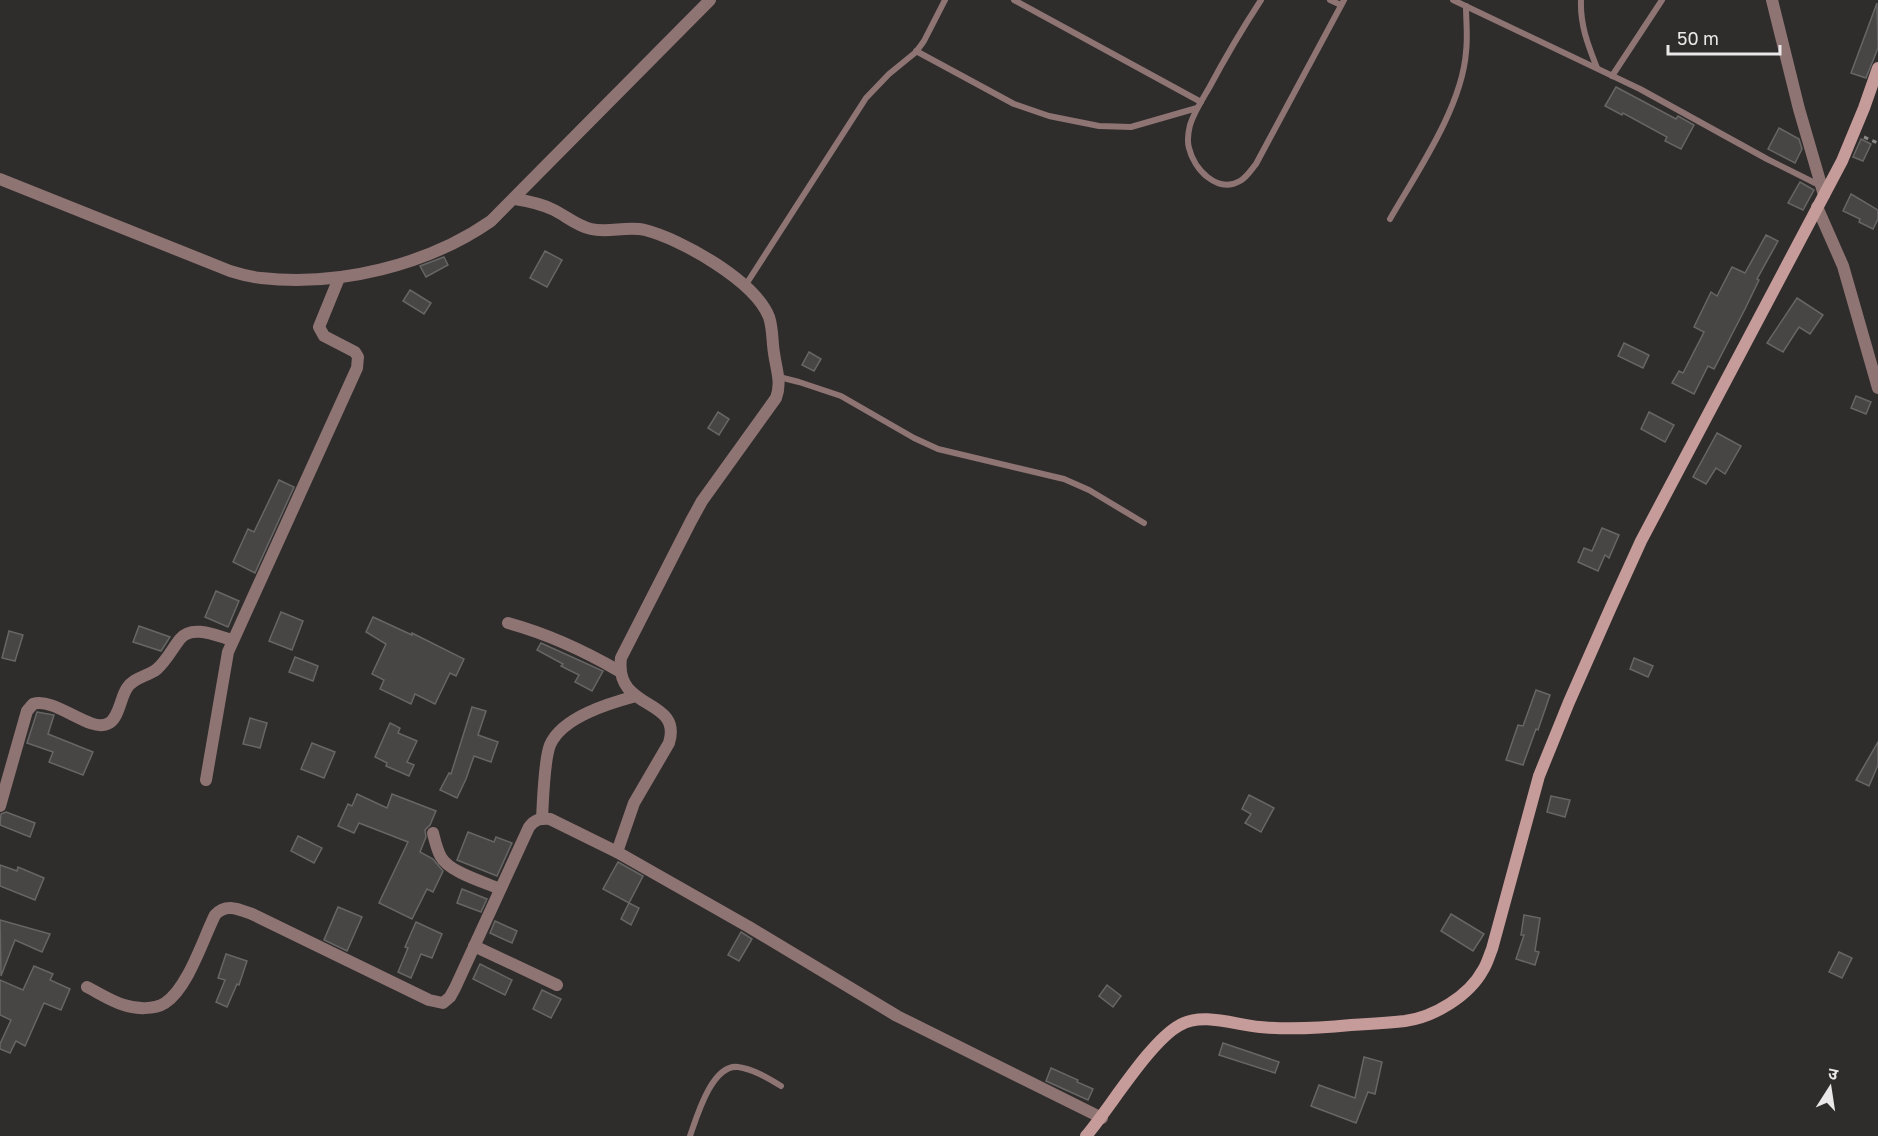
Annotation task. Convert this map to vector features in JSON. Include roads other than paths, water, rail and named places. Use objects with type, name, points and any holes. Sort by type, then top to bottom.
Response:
[{"type":"street","points":[[0,179],[230,271],[259,278],[294,280],[339,278],[411,260],[439,251],[472,235],[491,221],[710,0]]},
{"type":"street","points":[[1772,0],[1821,196],[1844,266],[1878,388]]},
{"type":"street","points":[[1086,1136],[1146,1058],[1180,1024],[1193,1020],[1210,1020],[1275,1029],[1408,1020],[1456,1000],[1472,986],[1483,970],[1492,949],[1539,776],[1569,702],[1641,541],[1854,133],[1878,68]]},
{"type":"street","points":[[515,199],[547,207],[588,228],[598,230],[628,228],[651,232],[681,245],[730,273],[760,301],[769,317],[779,377],[780,388],[776,398],[691,520],[625,646],[619,671],[622,681],[636,696],[667,717],[672,733],[669,743],[634,803],[617,852]]},
{"type":"street","points":[[206,780],[218,700],[232,640],[251,603],[357,368],[356,352],[324,336],[319,327],[339,278]]},
{"type":"street","points":[[508,623],[559,640],[619,671]]},
{"type":"street","points":[[0,806],[27,711],[33,704],[47,704],[96,725],[108,724],[113,721],[124,692],[132,681],[159,667],[181,637],[193,631],[232,640]]},
{"type":"street","points":[[542,819],[548,757],[550,746],[556,735],[583,715],[608,703],[636,696]]},
{"type":"street","points":[[87,987],[124,1005],[143,1008],[156,1007],[165,1003],[177,992],[215,915],[220,909],[227,907],[252,914],[437,1003],[443,1003],[450,997],[529,827],[534,821],[542,819],[562,824],[617,852],[749,927],[897,1016],[1102,1118]]},
{"type":"street","points":[[433,833],[446,864],[500,890]]},
{"type":"street","points":[[474,946],[557,985]]},
{"type":"lane","points":[[745,286],[866,98],[916,51],[924,41],[945,0]]},
{"type":"lane","points":[[1014,0],[1199,105]]},
{"type":"lane","points":[[1261,0],[1227,54],[1199,105],[1188,135],[1189,148],[1196,165],[1209,179],[1220,183],[1239,182],[1256,164],[1343,3],[1330,0]]},
{"type":"lane","points":[[1453,0],[1612,76],[1767,159],[1821,196]]},
{"type":"lane","points":[[1581,0],[1580,16],[1584,34],[1597,69]]},
{"type":"lane","points":[[1612,76],[1662,0]]},
{"type":"lane","points":[[1390,219],[1429,153],[1453,103],[1466,54],[1466,6]]},
{"type":"lane","points":[[916,51],[1014,104],[1049,116],[1100,126],[1131,127],[1199,105]]},
{"type":"lane","points":[[779,377],[841,396],[914,438],[938,449],[1064,479],[1089,490],[1144,523]]},
{"type":"lane","points":[[690,1136],[706,1095],[723,1070],[740,1067],[756,1072],[781,1086]]}]
